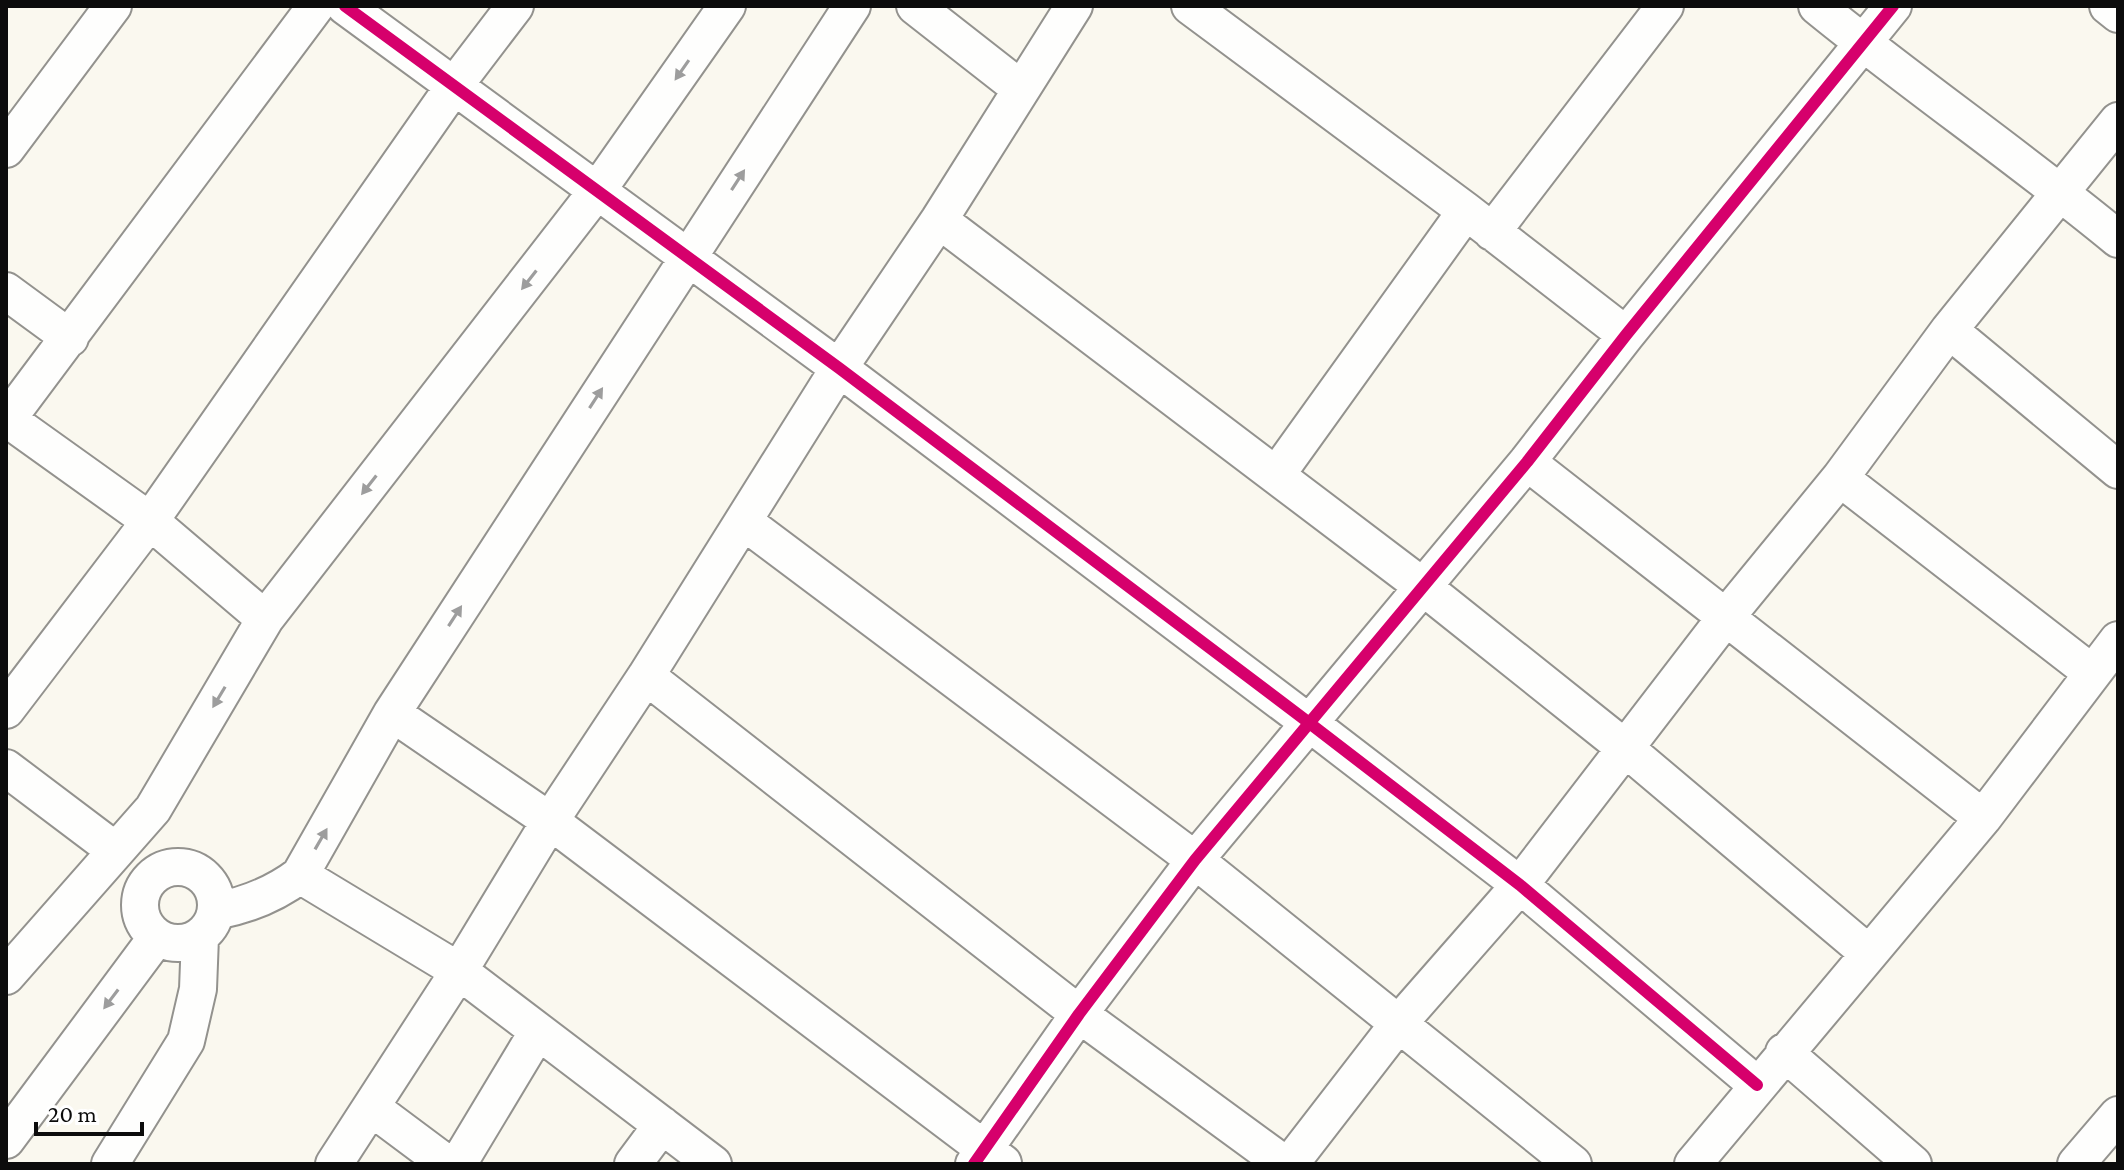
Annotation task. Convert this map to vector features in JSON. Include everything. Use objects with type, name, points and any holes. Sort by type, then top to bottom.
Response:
[{"type":"street","points":[[6,149],[113,6]]},
{"type":"street","points":[[265,619],[150,521],[6,419],[70,338],[316,6]]},
{"type":"street","points":[[345,6],[839,368],[1308,722],[1520,885],[1757,1085]]},
{"type":"street","points":[[6,710],[150,521],[454,86],[515,6]]},
{"type":"street","points":[[6,976],[153,809],[265,619],[597,191],[727,6]]},
{"type":"street","points":[[153,809],[144,857],[141,900],[142,917],[157,937],[172,943],[186,942],[208,924],[281,889],[300,875],[392,713],[852,6]]},
{"type":"street","points":[[915,6],[1021,89]]},
{"type":"street","points":[[334,1164],[839,368],[939,220],[1074,6]]},
{"type":"street","points":[[1190,6],[1479,221],[1626,335]]},
{"type":"street","points":[[1277,474],[1479,221],[1665,6]]},
{"type":"street","points":[[1817,6],[2118,239]]},
{"type":"street","points":[[392,713],[550,821],[988,1159],[1079,1014],[1195,860],[1527,462],[1893,6]]},
{"type":"street","points":[[2108,6],[2118,14]]},
{"type":"street","points":[[1290,1164],[1399,1023],[1520,885],[1726,617],[1840,478],[1949,330],[2118,121]]},
{"type":"street","points":[[939,220],[1422,586],[1625,748],[1868,953]]},
{"type":"street","points":[[6,291],[70,338]]},
{"type":"street","points":[[1949,330],[2118,470]]},
{"type":"street","points":[[1527,462],[1983,818]]},
{"type":"street","points":[[1840,478],[2092,673]]},
{"type":"street","points":[[743,521],[1195,860],[1573,1164]]},
{"type":"street","points":[[1693,1164],[1983,818],[2118,640]]},
{"type":"street","points":[[646,676],[1079,1014],[1284,1164]]},
{"type":"street","points":[[6,768],[116,851]]},
{"type":"street","points":[[112,1163],[186,1041],[216,896],[210,883],[185,867],[161,871],[144,888]]},
{"type":"street","points":[[300,875],[459,971],[713,1164]]},
{"type":"street","points":[[6,1139],[157,937]]},
{"type":"street","points":[[458,1164],[538,1031]]},
{"type":"street","points":[[1784,1052],[1913,1164]]},
{"type":"street","points":[[372,1108],[447,1164]]},
{"type":"street","points":[[2076,1164],[2118,1115]]},
{"type":"street","points":[[633,1164],[662,1125]]},
{"type":"cycle path","points":[[345,6],[839,368],[1308,722],[1520,885],[1757,1085]]},
{"type":"cycle path","points":[[974,1164],[1079,1014],[1195,860],[1527,462],[1893,6]]}]
